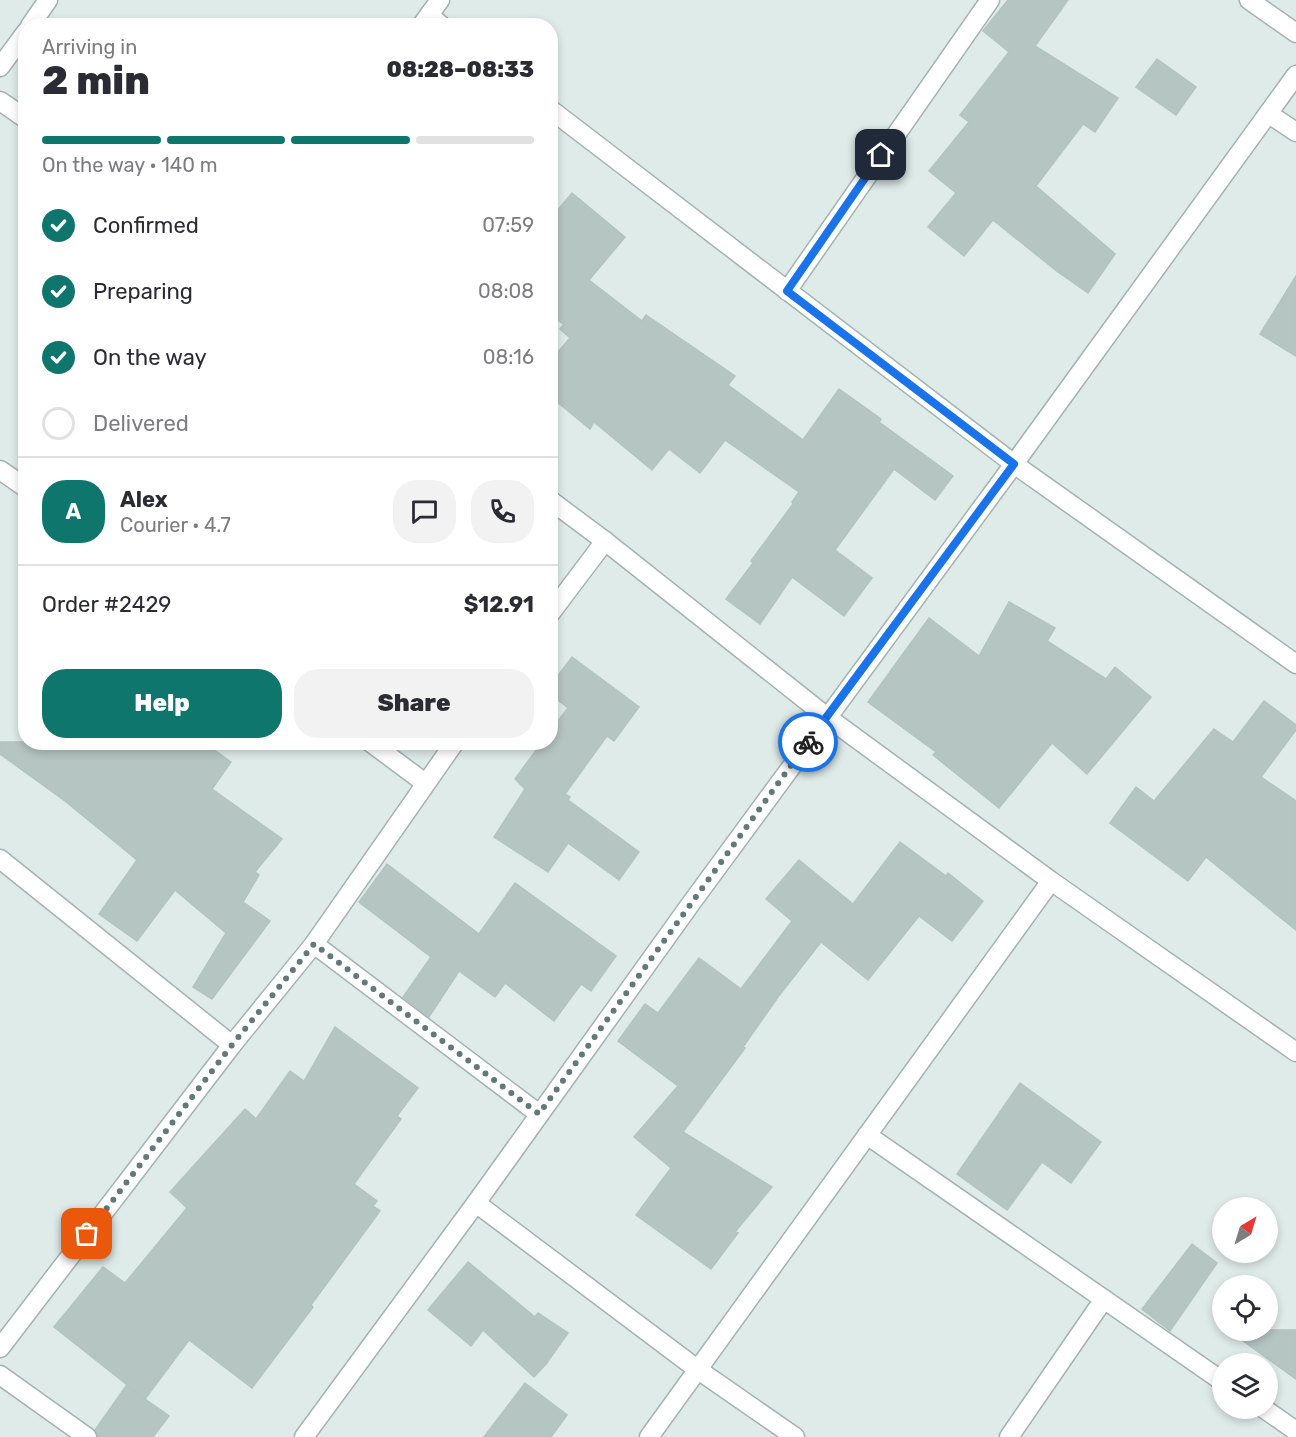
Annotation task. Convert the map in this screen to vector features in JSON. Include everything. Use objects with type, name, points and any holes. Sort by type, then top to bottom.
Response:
[{"type":"street","points":[[36,18],[48,0]]},
{"type":"street","points":[[433,18],[440,0]]},
{"type":"street","points":[[787,291],[990,0]]},
{"type":"street","points":[[1249,0],[1296,33]]},
{"type":"street","points":[[0,67],[18,43]]},
{"type":"street","points":[[304,1437],[1296,75]]},
{"type":"street","points":[[0,101],[18,113]]},
{"type":"street","points":[[1269,114],[1296,132]]},
{"type":"street","points":[[558,115],[1014,464],[1296,664]]},
{"type":"street","points":[[0,470],[18,482]]},
{"type":"street","points":[[558,506],[827,717],[1051,881],[1296,1052]]},
{"type":"street","points":[[558,603],[605,541]]},
{"type":"street","points":[[381,750],[425,783]]},
{"type":"street","points":[[0,1348],[232,1045],[314,944],[449,750]]},
{"type":"street","points":[[0,859],[232,1045]]},
{"type":"street","points":[[649,1437],[1051,881]]},
{"type":"street","points":[[314,944],[539,1114]]},
{"type":"street","points":[[867,1135],[1212,1374]]},
{"type":"street","points":[[476,1203],[698,1369],[795,1437]]},
{"type":"street","points":[[1009,1437],[1104,1299]]},
{"type":"street","points":[[0,1375],[87,1437]]},
{"type":"street","points":[[1278,1418],[1296,1431]]},
{"type":"building","points":[[1008,0],[1068,0],[1035,46],[1118,98],[1095,132],[1083,124],[1036,186],[1115,254],[1088,293],[993,220],[964,256],[928,227],[956,193],[929,171],[969,122],[960,115],[1009,52],[983,31]]},
{"type":"building","points":[[1157,59],[1196,87],[1176,115],[1136,87]]},
{"type":"building","points":[[572,193],[625,237],[589,280],[642,321],[646,315],[735,376],[728,385],[803,440],[839,389],[881,419],[879,422],[953,476],[935,500],[894,469],[835,550],[872,578],[844,616],[792,577],[760,624],[726,599],[753,563],[751,561],[793,504],[799,492],[725,440],[700,473],[669,449],[652,470],[594,422],[590,429],[558,403],[558,352],[570,338],[560,329],[564,324],[558,320],[558,210]]},
{"type":"building","points":[[1296,276],[1296,356],[1260,334]]},
{"type":"building","points":[[1009,602],[1055,628],[1047,641],[1106,679],[1115,667],[1151,697],[1087,774],[1052,743],[999,808],[933,755],[936,752],[868,702],[929,618],[979,656]]},
{"type":"building","points":[[572,657],[639,707],[614,741],[607,736],[565,794],[570,797],[568,800],[639,852],[619,880],[568,843],[548,872],[494,837],[525,789],[515,779],[536,750],[558,750],[558,721],[568,708],[558,700],[558,675]]},
{"type":"building","points":[[1264,701],[1296,725],[1296,730],[1261,777],[1296,801],[1296,930],[1206,857],[1188,881],[1110,823],[1136,787],[1154,801],[1214,729],[1233,742]]},
{"type":"building","points":[[0,742],[18,742],[18,750],[214,750],[231,762],[212,789],[282,839],[255,872],[259,875],[243,902],[270,921],[212,999],[193,987],[226,933],[175,890],[137,941],[99,914],[137,860],[65,801],[0,754]]},
{"type":"building","points":[[900,842],[946,876],[948,873],[983,901],[952,941],[919,916],[868,980],[821,942],[778,997],[743,1047],[745,1048],[683,1132],[772,1187],[735,1232],[738,1233],[711,1269],[636,1215],[671,1168],[634,1137],[678,1086],[618,1041],[645,1004],[658,1013],[699,958],[741,989],[792,921],[766,899],[799,860],[853,904]]},
{"type":"building","points":[[387,864],[479,934],[515,883],[616,956],[591,991],[581,984],[554,1021],[505,983],[495,997],[459,971],[429,1017],[403,997],[431,957],[359,902]]},
{"type":"building","points":[[335,1027],[418,1088],[397,1116],[401,1119],[354,1184],[377,1201],[373,1206],[380,1211],[311,1305],[313,1307],[252,1388],[189,1340],[145,1399],[54,1327],[103,1267],[125,1283],[187,1208],[170,1192],[245,1109],[256,1119],[290,1071],[304,1081]]},
{"type":"building","points":[[1020,1083],[1101,1142],[1071,1183],[1042,1162],[1007,1210],[957,1174]]},
{"type":"building","points":[[1192,1244],[1212,1259],[1212,1263],[1217,1263],[1170,1331],[1142,1309]]},
{"type":"building","points":[[468,1262],[535,1317],[538,1313],[568,1333],[534,1377],[483,1330],[471,1346],[428,1310]]},
{"type":"building","points":[[1278,1330],[1296,1330],[1296,1379],[1278,1366],[1278,1353],[1260,1353],[1243,1341],[1278,1341]]},
{"type":"building","points":[[525,1383],[567,1415],[551,1437],[484,1437]]},
{"type":"building","points":[[126,1386],[169,1416],[153,1437],[98,1437],[95,1430]]},
{"type":"way so far","points":[[87,1234],[232,1045],[314,944],[539,1114],[808,742]]},
{"type":"route","points":[[808,742],[1014,464],[787,291],[881,155]]}]
